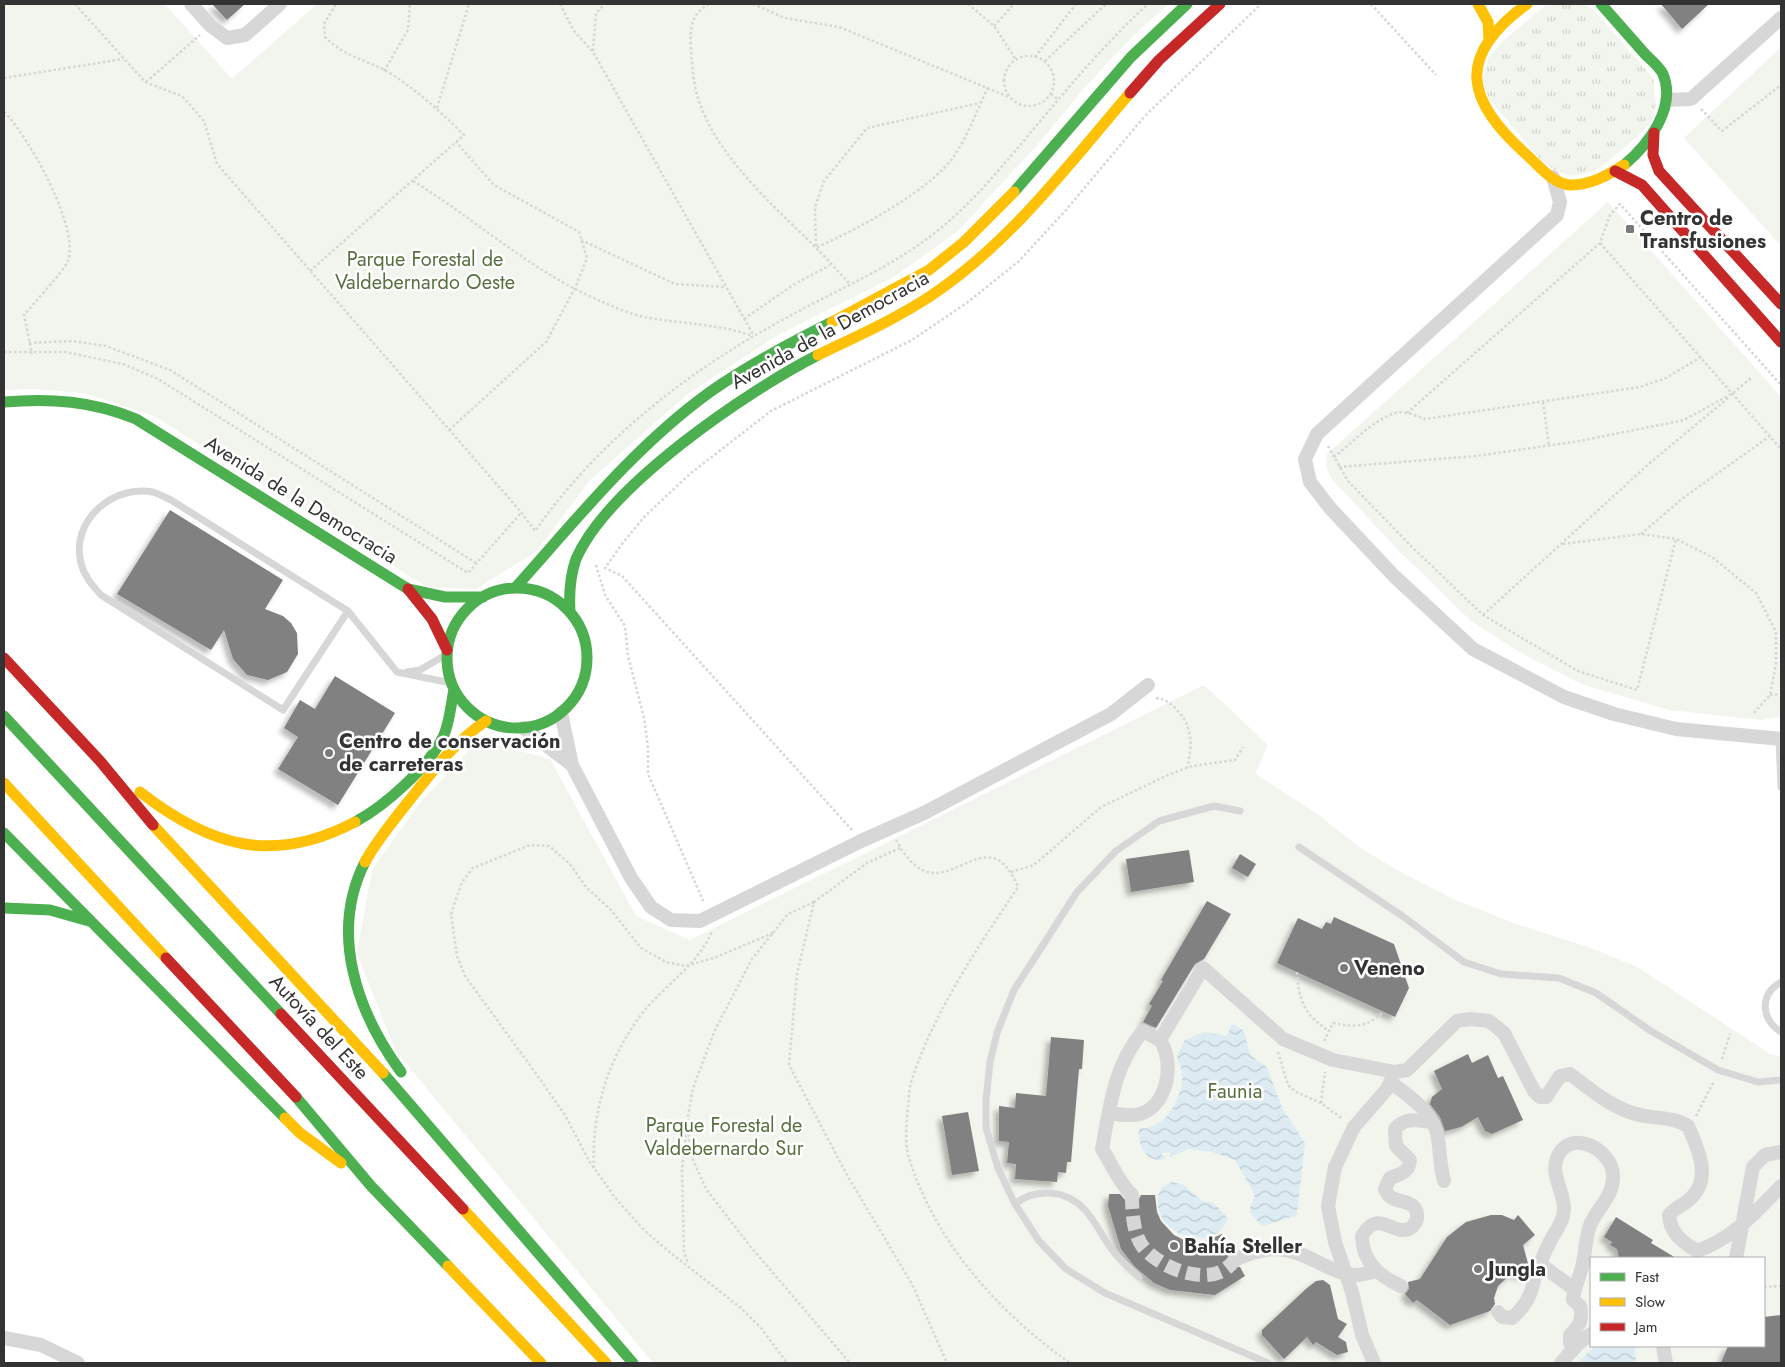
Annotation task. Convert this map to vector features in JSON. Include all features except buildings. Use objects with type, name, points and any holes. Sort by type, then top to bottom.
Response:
[{"type":"main road","name":"Avenida de la Democracia","points":[[516,588],[600,493],[648,444],[710,393],[768,355],[888,293],[935,266],[972,236],[1018,188],[1131,57],[1186,4]]},
{"type":"main road","name":"Avenida de la Democracia","points":[[570,612],[572,575],[586,542],[618,504],[651,472],[721,414],[768,383],[899,315],[946,287],[987,252],[1035,204],[1143,77],[1220,4]]},
{"type":"main road","points":[[1478,4],[1488,22],[1489,39]]},
{"type":"main road","points":[[1527,4],[1510,16],[1489,39],[1476,71],[1476,84],[1479,94],[1510,140],[1553,177],[1569,185],[1589,184],[1614,171],[1631,158],[1654,133],[1662,118],[1667,100],[1663,74],[1600,4]]},
{"type":"main road","points":[[1654,133],[1653,155],[1659,171],[1781,304]]},
{"type":"main road","points":[[1614,171],[1642,185],[1781,342]]},
{"type":"main road","name":"Avenida de la Democracia","points":[[4,402],[64,400],[106,406],[142,421],[174,444],[408,589],[438,596],[459,598],[483,597]]},
{"type":"main road","name":"Avenida de la Democracia","points":[[57,413],[104,417],[174,444]]},
{"type":"main road","points":[[100,761],[176,820],[212,836],[244,844],[283,846],[312,841],[348,828],[377,809],[402,787],[443,738],[452,686],[447,652],[451,634],[467,608],[483,597],[516,588],[531,590],[545,594],[570,612],[584,636],[587,664],[579,691],[561,713],[544,723],[524,728],[504,727],[486,721],[472,712],[452,686]]},
{"type":"main road","name":"Avenida de la Democracia","points":[[408,589],[432,619],[447,652]]},
{"type":"main road","points":[[4,658],[100,761],[163,836],[396,1088],[633,1363]]},
{"type":"main road","name":"Autovía del Este","points":[[4,716],[606,1363]]},
{"type":"main road","points":[[408,1079],[383,1050],[362,1006],[356,988],[351,969],[348,936],[352,902],[362,870],[378,842],[458,739],[486,721]]},
{"type":"main road","points":[[4,783],[318,1121],[371,1186],[541,1363]]},
{"type":"main road","points":[[4,834],[300,1133],[371,1186]]},
{"type":"main road","points":[[4,908],[50,910],[92,922]]},
{"type":"main road","points":[[498,1189],[552,1267]]},
{"type":"street","points":[[191,4],[211,26],[227,38],[245,35],[280,4]]},
{"type":"street","points":[[1667,100],[1691,99],[1781,18]]},
{"type":"street","points":[[1553,177],[1560,202],[1557,215],[1316,434],[1305,459],[1310,482],[1330,508],[1394,576],[1473,649],[1564,697],[1614,714],[1676,729],[1780,739]]},
{"type":"street","points":[[561,713],[572,765],[631,878],[651,907],[672,920],[700,921],[860,841],[890,830],[1110,714],[1143,689]]},
{"type":"street","points":[[524,728],[572,765]]},
{"type":"street","points":[[1160,1040],[1203,968],[1281,1036],[1320,1054],[1392,1077],[1418,1102],[1432,1122],[1438,1136],[1438,1160],[1444,1181]]},
{"type":"street","points":[[1374,1363],[1362,1334],[1335,1242],[1328,1206],[1335,1167],[1354,1127],[1387,1089],[1392,1077],[1407,1070],[1457,1021],[1470,1019],[1489,1021],[1504,1033],[1534,1092],[1540,1097],[1546,1097],[1560,1076],[1570,1074],[1605,1100],[1636,1114],[1662,1117],[1688,1126],[1698,1150],[1702,1168],[1701,1184],[1690,1199],[1676,1206],[1669,1215],[1670,1226],[1682,1242],[1697,1251],[1715,1245],[1742,1226],[1781,1186]]},
{"type":"street","points":[[1109,1113],[1130,1116],[1141,1114],[1158,1101],[1164,1093],[1166,1076],[1164,1046],[1160,1040],[1143,1031],[1131,1045],[1119,1070],[1109,1113],[1102,1149],[1124,1187],[1132,1194]]},
{"type":"street","points":[[1402,1286],[1386,1279],[1376,1270],[1363,1250],[1362,1236],[1366,1229],[1374,1224],[1381,1223],[1402,1230],[1408,1229],[1416,1223],[1418,1218],[1414,1207],[1410,1203],[1392,1198],[1385,1189],[1390,1178],[1405,1172],[1410,1165],[1410,1160],[1396,1146],[1395,1130],[1400,1123],[1412,1119],[1432,1122]]},
{"type":"street","points":[[1498,1312],[1502,1317],[1512,1318],[1522,1310],[1531,1293],[1540,1264],[1563,1219],[1563,1195],[1555,1167],[1558,1155],[1570,1145],[1579,1143],[1594,1146],[1605,1154],[1611,1165],[1613,1188],[1591,1224],[1582,1268],[1574,1289],[1573,1300],[1580,1306],[1582,1316],[1580,1324],[1570,1335],[1570,1343],[1574,1348]]},
{"type":"street","points":[[1736,1257],[1753,1167],[1765,1155],[1781,1152]]},
{"type":"street","points":[[1236,1260],[1255,1252],[1284,1249],[1303,1254],[1320,1264],[1358,1275],[1376,1270]]},
{"type":"street","points":[[1540,1264],[1574,1289]]},
{"type":"street","points":[[1561,1363],[1574,1348],[1590,1335]]},
{"type":"street","points":[[4,1338],[41,1345],[78,1363]]},
{"type":"street","points":[[1663,1347],[1666,1363]]},
{"type":"lane","points":[[348,611],[283,710],[101,595],[84,572],[80,561],[79,548],[82,534],[94,512],[114,496],[135,492],[153,492],[171,500],[348,611],[397,672],[452,686]]},
{"type":"lane","points":[[403,673],[420,670],[447,652]]},
{"type":"lane","points":[[1780,739],[1781,787]]},
{"type":"lane","points":[[1240,811],[1214,806],[1159,821],[1116,851],[1077,892],[1014,990],[997,1033],[990,1062],[986,1128],[998,1168],[1015,1204],[1039,1241],[1066,1269],[1105,1293],[1268,1363]]},
{"type":"lane","points":[[1299,847],[1401,915],[1464,962],[1501,974],[1559,978],[1596,993],[1651,1031],[1718,1070],[1758,1082],[1781,1080]]},
{"type":"lane","points":[[1781,982],[1768,993],[1765,1002],[1768,1020],[1781,1032]]},
{"type":"lane","points":[[1015,1204],[1022,1198],[1041,1192],[1058,1194],[1072,1200],[1085,1209],[1113,1252],[1138,1277]]},
{"type":"path","points":[[75,4],[145,82],[182,96],[204,120],[217,164],[521,512],[535,531],[558,498],[641,415],[684,381],[754,336],[851,285],[899,257],[942,228],[980,191],[1091,62],[1148,4]]},
{"type":"path","points":[[310,271],[464,135],[437,108],[392,74],[339,51],[325,38],[324,24],[336,4]]},
{"type":"path","points":[[384,71],[408,30],[410,4]]},
{"type":"path","points":[[437,108],[469,4]]},
{"type":"path","points":[[560,4],[574,31],[593,52],[754,336]]},
{"type":"path","points":[[593,52],[593,26],[596,13],[605,4]]},
{"type":"path","points":[[709,4],[699,10],[692,20],[692,68],[698,98],[713,130],[747,176],[851,285]]},
{"type":"path","points":[[753,4],[785,18],[839,27],[988,87],[1009,96],[1015,102],[1030,106],[1038,104],[1051,94],[1054,79],[1045,62],[1035,57],[1022,57],[1009,65],[1003,81],[1009,96]]},
{"type":"path","points":[[968,4],[994,26],[1016,60]]},
{"type":"path","points":[[994,26],[1014,4]]},
{"type":"path","points":[[1035,57],[1076,4]]},
{"type":"path","points":[[1045,62],[1106,4]]},
{"type":"path","points":[[1371,4],[1436,75]]},
{"type":"path","points":[[145,82],[211,26]]},
{"type":"path","points":[[4,78],[124,59]]},
{"type":"path","points":[[1702,109],[1722,132],[1781,85]]},
{"type":"path","points":[[816,248],[850,234],[924,185],[956,154],[988,87]]},
{"type":"path","points":[[1051,94],[1058,100]]},
{"type":"path","points":[[816,248],[815,207],[824,181],[867,128],[980,103]]},
{"type":"path","points":[[4,112],[51,182],[69,244],[68,262],[24,315],[32,354]]},
{"type":"path","points":[[449,430],[546,342],[575,288],[587,258],[579,232],[494,185],[456,142]]},
{"type":"path","points":[[413,181],[454,206],[548,274],[599,300],[646,317],[728,327],[754,336]]},
{"type":"path","points":[[1407,413],[1600,243],[1610,215],[1620,204],[1781,385]]},
{"type":"path","points":[[582,240],[675,284],[726,287]]},
{"type":"path","points":[[1600,243],[1781,449]]},
{"type":"path","points":[[744,319],[793,285],[830,265]]},
{"type":"path","points":[[29,343],[73,341],[106,346],[170,370],[476,563]]},
{"type":"path","points":[[4,352],[32,354],[66,352],[123,364],[158,379],[468,573],[521,512]]},
{"type":"path","points":[[1334,457],[1376,423],[1396,413],[1407,413],[1426,419],[1640,387],[1666,378],[1701,358]]},
{"type":"path","points":[[1483,615],[1651,462],[1751,378]]},
{"type":"path","points":[[1339,467],[1476,456],[1549,446],[1684,420],[1733,393]]},
{"type":"path","points":[[1543,402],[1549,446]]},
{"type":"path","points":[[1641,534],[1683,498],[1770,436]]},
{"type":"path","points":[[1328,445],[1348,481],[1411,546],[1483,615],[1578,671],[1637,690],[1676,539]]},
{"type":"path","points":[[1563,544],[1641,534],[1676,539],[1712,557],[1756,593],[1776,632],[1776,664],[1770,695],[1753,714]]},
{"type":"path","points":[[594,1169],[596,1113],[611,1066],[644,1011],[692,964],[708,942],[713,928],[712,915],[700,895],[648,774],[645,725],[637,684],[628,656],[625,626],[605,595],[596,565]]},
{"type":"path","points":[[605,568],[622,576],[814,786],[860,841]]},
{"type":"path","points":[[1143,689],[1151,698],[1164,699],[1184,715],[1189,728],[1192,746],[1187,768]]},
{"type":"path","points":[[1770,695],[1781,694]]},
{"type":"path","points":[[1011,872],[1034,865],[1101,807],[1187,768],[1210,762],[1235,760],[1243,747]]},
{"type":"path","points":[[890,830],[910,861],[927,872],[943,871],[980,858],[998,860],[1011,872],[1018,887],[963,973],[938,1019],[911,1080],[907,1122],[909,1156],[931,1209],[964,1262],[1001,1306],[1044,1345],[1070,1363]]},
{"type":"path","points":[[773,933],[714,958],[692,964],[684,966],[666,962],[641,948],[611,910],[586,887],[570,864],[549,846],[530,845],[503,854],[473,868],[462,882],[451,914],[457,956],[465,976],[543,1083],[564,1115],[594,1169],[617,1200],[643,1229],[667,1250],[688,1264],[741,1308],[761,1328],[787,1363]]},
{"type":"path","points":[[688,1264],[684,1252],[682,1170],[688,1116],[693,1088],[715,1030],[752,959],[788,914],[814,902],[867,863],[900,848]]},
{"type":"path","points":[[814,902],[796,974],[789,1065],[847,1175],[912,1284],[947,1363]]},
{"type":"path","points":[[1297,972],[1301,1002],[1312,1019],[1328,1030]]},
{"type":"path","points":[[1321,1102],[1325,1069],[1320,1054],[1328,1030],[1333,1023],[1354,1027],[1366,1025],[1383,1012]]},
{"type":"path","points":[[1688,1126],[1700,1109],[1718,1070],[1730,1034]]},
{"type":"path","points":[[1281,1036],[1277,1048],[1288,1085],[1296,1092],[1321,1102],[1354,1127]]},
{"type":"path","points":[[688,1116],[690,1153],[706,1189],[750,1246],[850,1363]]},
{"type":"path","points":[[1765,1287],[1781,1286]]},
{"type":"green space","name":"Parque Forestal de Valdebernardo Oeste","points":[[4,4],[165,4],[232,79],[317,4],[1169,4],[1136,33],[1086,86],[1039,143],[958,231],[892,278],[780,334],[689,393],[590,480],[536,552],[476,589],[427,587],[154,416],[84,393],[33,389],[4,390]]},
{"type":"green space","points":[[1547,4],[1583,4],[1594,10],[1653,78],[1656,106],[1652,121],[1602,167],[1588,173],[1571,176],[1556,171],[1540,159],[1489,99],[1483,81],[1488,58],[1504,40]]},
{"type":"green space","points":[[1781,47],[1781,246],[1684,138]]},
{"type":"green space","points":[[1608,202],[1781,397],[1781,717],[1761,720],[1669,710],[1581,684],[1523,654],[1471,621],[1398,550],[1330,477],[1326,465],[1327,454]]},
{"type":"green space","points":[[1204,685],[1268,745],[1255,774],[1316,813],[1359,847],[1397,870],[1451,898],[1516,924],[1591,948],[1637,967],[1772,1055],[1781,1056],[1781,1363],[653,1363],[395,1050],[357,953],[372,870],[419,804],[479,740],[550,759],[636,916],[690,940]]},
{"type":"water","points":[[1232,1024],[1244,1031],[1250,1055],[1267,1067],[1282,1108],[1305,1143],[1297,1213],[1295,1216],[1266,1225],[1261,1225],[1249,1211],[1255,1195],[1235,1160],[1212,1152],[1189,1149],[1170,1157],[1170,1152],[1162,1153],[1161,1155],[1166,1158],[1153,1159],[1145,1152],[1140,1141],[1139,1128],[1148,1128],[1156,1125],[1170,1112],[1175,1104],[1179,1095],[1182,1077],[1177,1056],[1185,1040],[1204,1032],[1227,1036]]},
{"type":"water","points":[[1172,1182],[1184,1185],[1202,1201],[1212,1203],[1219,1208],[1228,1219],[1219,1231],[1207,1237],[1193,1238],[1180,1234],[1168,1226],[1160,1215],[1158,1202],[1162,1187]]},
{"type":"water","points":[[1594,1347],[1635,1347],[1636,1363],[1577,1363]]},
{"type":"tunnel","points":[[1132,1195],[1137,1236],[1143,1247],[1159,1261],[1181,1271],[1204,1275],[1215,1274],[1224,1270],[1236,1259]]},
{"type":"traffic: fast","points":[[1014,192],[1131,57],[1187,4]]},
{"type":"traffic: fast","points":[[1601,4],[1659,68],[1663,74],[1666,87],[1666,100],[1658,125],[1642,147],[1624,165]]},
{"type":"traffic: fast","points":[[515,588],[607,485],[656,436],[683,413],[739,373],[785,346],[832,322]]},
{"type":"traffic: fast","points":[[570,612],[570,586],[576,559],[593,531],[617,501],[682,443],[719,416],[789,371],[818,355]]},
{"type":"traffic: fast","points":[[4,402],[38,400],[71,402],[103,408],[136,419],[408,589],[445,597],[483,597]]},
{"type":"traffic: fast","points":[[517,588],[544,593],[566,609],[582,631],[587,658],[582,685],[566,707],[544,723],[517,728],[490,723],[468,707],[452,685],[447,658],[452,631],[468,609],[490,593],[517,588]]},
{"type":"traffic: fast","points":[[355,822],[393,796],[418,772],[437,747],[444,735],[449,718],[454,689]]},
{"type":"traffic: fast","points":[[4,716],[281,1014]]},
{"type":"traffic: fast","points":[[4,833],[285,1118]]},
{"type":"traffic: fast","points":[[365,862],[354,889],[349,916],[349,944],[353,971],[361,998],[372,1024],[385,1049],[401,1072]]},
{"type":"traffic: fast","points":[[4,908],[50,910],[89,921]]},
{"type":"traffic: fast","points":[[383,1073],[633,1363]]},
{"type":"traffic: fast","points":[[296,1097],[371,1186],[448,1266]]},
{"type":"traffic: slow","points":[[1478,4],[1488,22],[1489,39]]},
{"type":"traffic: slow","points":[[1527,4],[1504,23],[1488,42],[1479,61],[1477,79],[1481,98],[1491,116],[1507,136],[1542,170],[1559,182],[1578,185],[1605,176],[1624,165]]},
{"type":"traffic: slow","points":[[818,355],[904,312],[961,274],[988,251],[1038,201],[1130,93]]},
{"type":"traffic: slow","points":[[832,322],[929,270],[964,242],[1014,192]]},
{"type":"traffic: slow","points":[[365,862],[385,831],[435,769],[464,738],[486,721]]},
{"type":"traffic: slow","points":[[4,783],[166,958]]},
{"type":"traffic: slow","points":[[140,792],[166,811],[192,826],[218,837],[243,844],[270,846],[297,843],[325,835],[355,822]]},
{"type":"traffic: slow","points":[[153,825],[383,1073]]},
{"type":"traffic: slow","points":[[285,1118],[300,1133],[341,1163]]},
{"type":"traffic: slow","points":[[463,1209],[606,1363]]},
{"type":"traffic: slow","points":[[448,1266],[541,1363]]},
{"type":"traffic: jam","points":[[1130,93],[1159,60],[1220,4]]},
{"type":"traffic: jam","points":[[1654,133],[1653,155],[1659,171],[1781,304]]},
{"type":"traffic: jam","points":[[1615,171],[1642,185],[1781,342]]},
{"type":"traffic: jam","points":[[408,589],[432,619],[447,650]]},
{"type":"traffic: jam","points":[[4,658],[100,761],[153,825]]},
{"type":"traffic: jam","points":[[166,958],[296,1097]]},
{"type":"traffic: jam","points":[[281,1014],[463,1209]]},
{"type":"place","name":"Centro de Transfusiones","points":[[1630,229]]},
{"type":"place","name":"Centro de conservación de carreteras","points":[[329,753]]},
{"type":"place","name":"Veneno","points":[[1344,968]]},
{"type":"place","name":"Bahía Steller","points":[[1174,1246]]},
{"type":"place","name":"Jungla","points":[[1478,1269]]},
{"type":"park label","name":"Faunia","points":[[1235,1091]]},
{"type":"park label","name":"Parque Forestal de Valdebernardo Sur","points":[[724,1136]]}]
